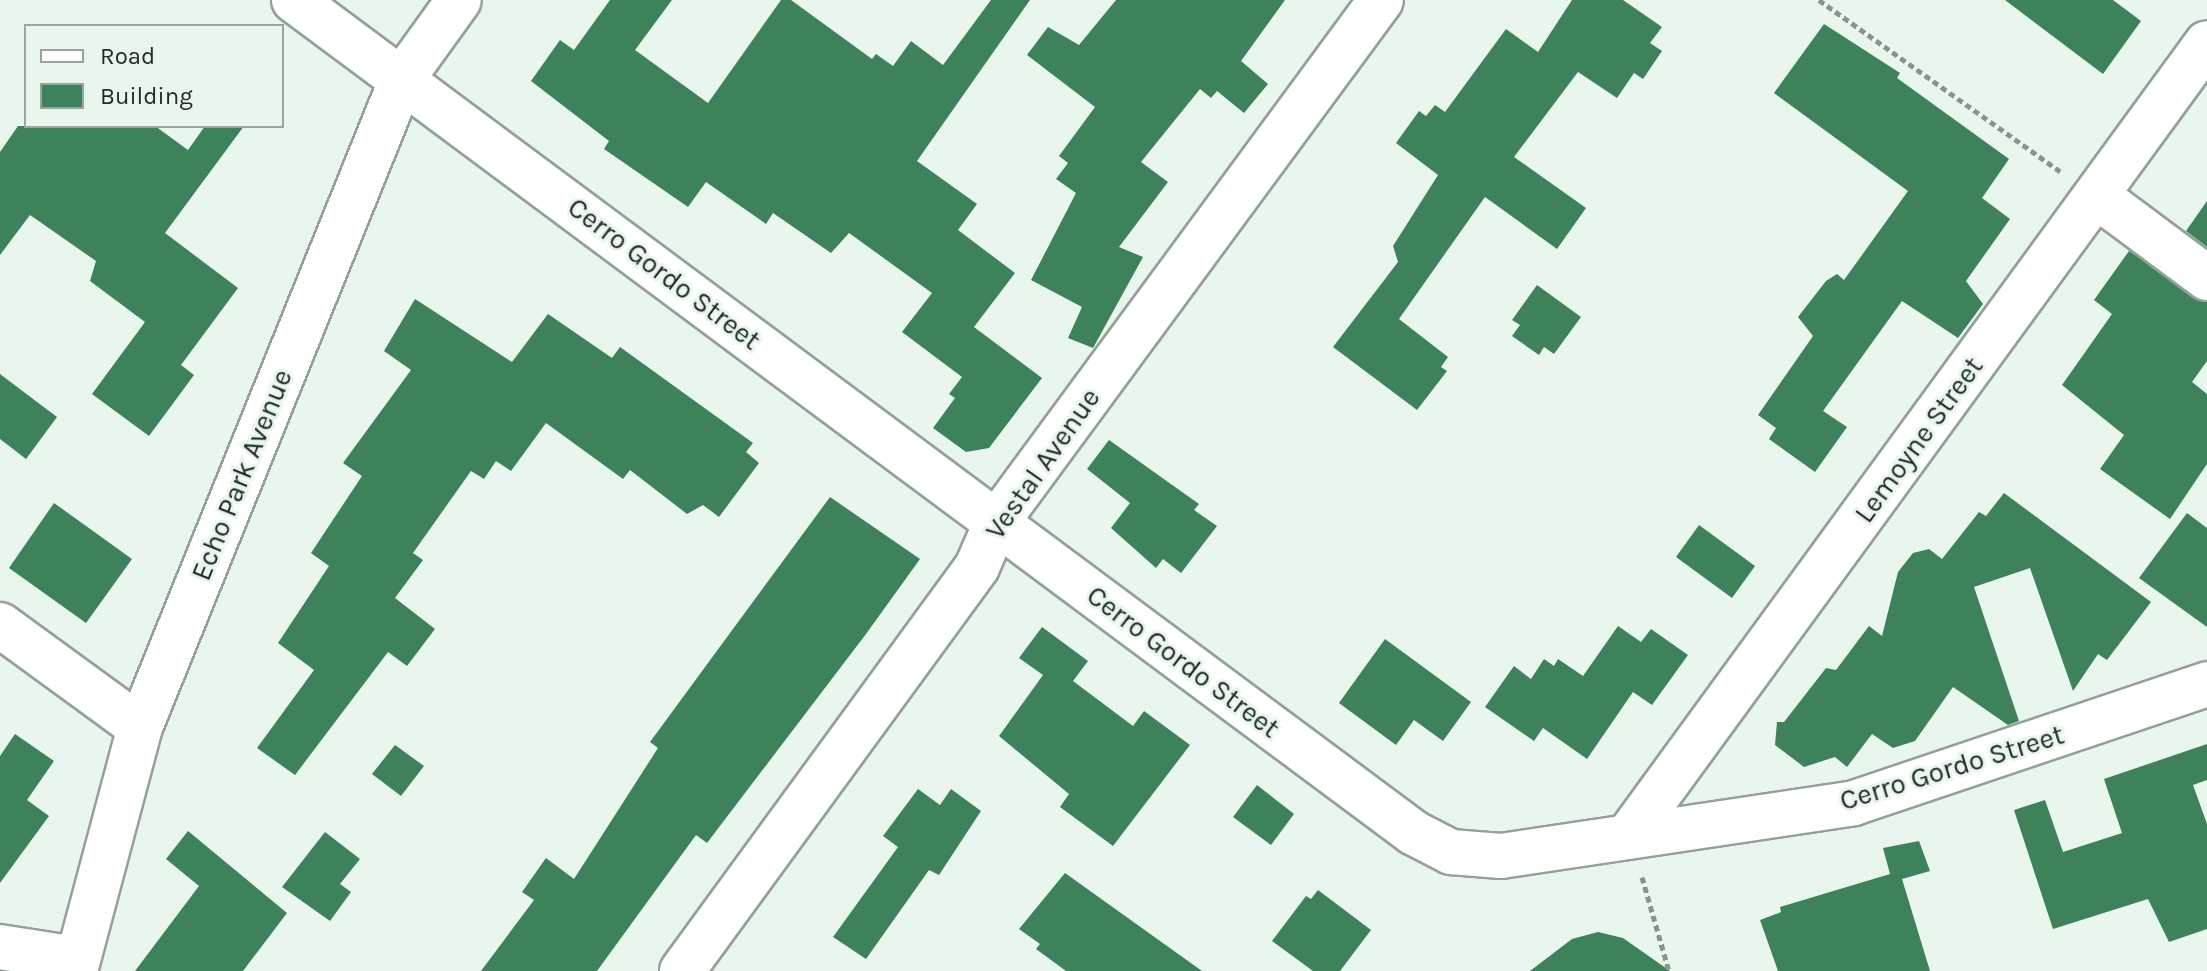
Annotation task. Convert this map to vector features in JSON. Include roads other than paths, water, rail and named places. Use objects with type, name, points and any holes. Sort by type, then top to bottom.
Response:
[{"type":"street","name":"Cerro Gordo Street","points":[[294,0],[1414,833],[1451,852],[1501,856],[1854,803],[2207,684]]},
{"type":"street","name":"Echo Park Avenue","points":[[76,965],[140,727],[402,79],[459,0]]},
{"type":"street","name":"Vestal Avenue","points":[[682,971],[977,567],[996,523],[1381,0]]},
{"type":"street","name":"Lemoyne Street","points":[[1629,835],[2085,188],[2207,43]]},
{"type":"street","points":[[2085,188],[2207,278]]},
{"type":"street","points":[[0,625],[140,727]]},
{"type":"street","points":[[0,947],[76,965]]}]
